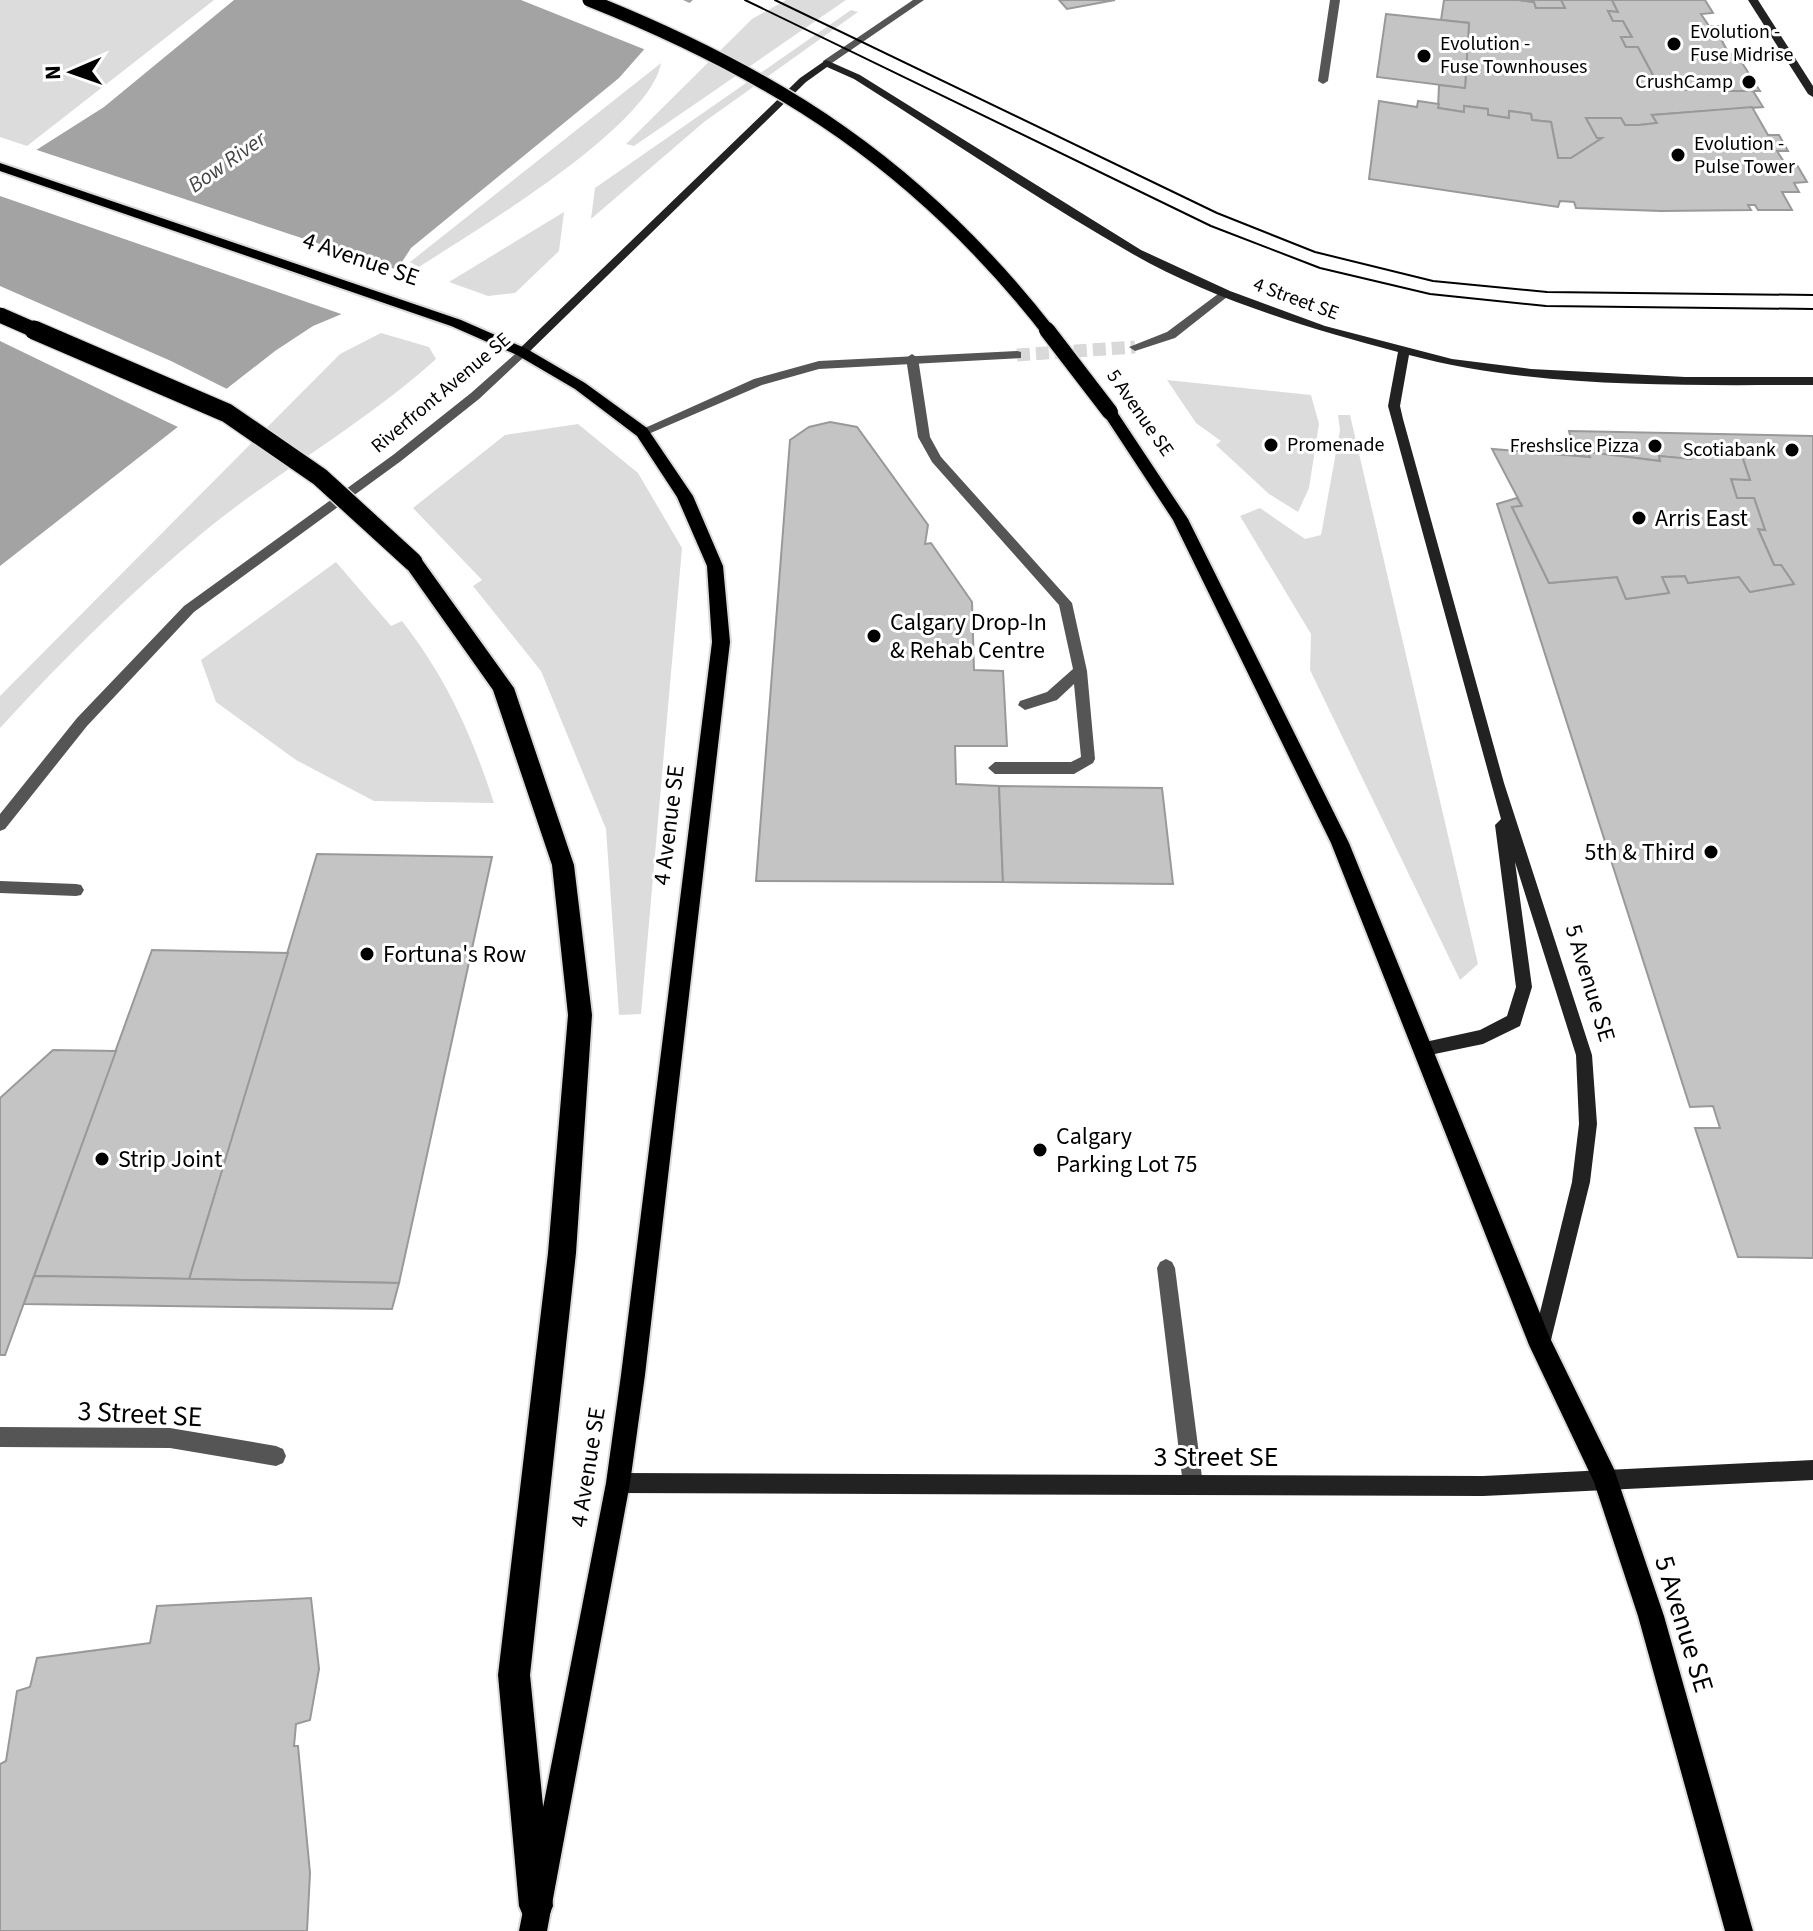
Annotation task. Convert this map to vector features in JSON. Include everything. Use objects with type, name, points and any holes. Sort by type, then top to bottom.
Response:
[{"type":"highway","points":[[0,315],[227,413],[320,477],[413,562],[503,688],[563,865],[580,1015],[556,1314],[514,1675],[534,1919]]},
{"type":"main road","name":"5 Avenue SE","points":[[589,0],[669,32],[777,87],[921,191],[989,259],[1110,412],[1180,519],[1340,843],[1541,1345],[1605,1478],[1651,1616],[1739,1931]]},
{"type":"main road","name":"4 Avenue SE","points":[[0,167],[456,323],[522,352],[580,386],[642,432],[685,496],[715,566],[721,642],[618,1483],[534,1919]]},
{"type":"street","name":"Riverfront Avenue SE","points":[[0,825],[82,722],[189,609],[397,458],[475,396],[762,119],[826,63],[919,0]]},
{"type":"street","points":[[1323,81],[1335,0]]},
{"type":"street","points":[[1753,0],[1813,94]]},
{"type":"street","name":"4 Street SE","points":[[826,63],[857,77],[1137,252],[1226,293],[1321,328],[1452,363],[1570,377],[1813,381]]},
{"type":"street","points":[[1135,347],[1171,335],[1226,293]]},
{"type":"street","name":"5 Avenue SE","points":[[1404,352],[1394,406],[1497,783],[1584,1055],[1588,1124],[1581,1182],[1541,1345]]},
{"type":"street","points":[[642,432],[758,382],[819,365],[1017,355]]},
{"type":"street","points":[[912,358],[924,437],[936,459],[1065,603],[1080,671],[1088,759],[1074,768],[995,768]]},
{"type":"street","points":[[1025,705],[1052,696],[1080,671]]},
{"type":"street","name":"5 Avenue SE","points":[[1425,1049],[1483,1037],[1514,1021],[1524,987],[1497,783]]},
{"type":"street","points":[[0,887],[76,890]]},
{"type":"street","points":[[1166,1268],[1193,1485]]},
{"type":"street","name":"3 Street SE","points":[[0,1437],[170,1438],[276,1456]]},
{"type":"street","name":"3 Street SE","points":[[618,1483],[1483,1486],[1813,1470]]},
{"type":"shaded area","points":[[0,0],[214,0],[27,146],[0,137]]},
{"type":"shaded area","points":[[786,0],[846,0],[634,146],[626,144],[752,19]]},
{"type":"shaded area","points":[[851,10],[858,12],[704,122],[591,219],[595,188]]},
{"type":"shaded area","points":[[661,63],[650,89],[627,117],[595,146],[518,203],[419,267],[410,262]]},
{"type":"shaded area","points":[[564,212],[559,251],[515,293],[488,296],[449,282]]},
{"type":"shaded area","points":[[381,333],[429,347],[436,359],[380,405],[206,530],[99,626],[0,728],[0,696],[340,354]]},
{"type":"shaded area","points":[[1167,380],[1311,395],[1319,424],[1309,488],[1298,512],[1269,494],[1216,445],[1221,441],[1196,423]]},
{"type":"shaded area","points":[[1338,415],[1350,415],[1478,964],[1460,980],[1310,670],[1311,634],[1240,516],[1260,508],[1305,539],[1321,535],[1340,430]]},
{"type":"shaded area","points":[[578,424],[638,473],[682,548],[641,1014],[619,1015],[606,829],[541,671],[473,586],[482,580],[413,508],[505,435]]},
{"type":"shaded area","points":[[336,562],[391,626],[402,621],[432,664],[467,730],[494,803],[374,801],[296,760],[216,702],[201,660]]},
{"type":"water","name":"Bow River","points":[[234,0],[693,0],[670,20],[619,78],[411,248],[382,293],[361,306],[313,326],[275,351],[0,566],[0,173],[104,107]]},
{"type":"pier","points":[[521,0],[683,0],[694,5],[673,23],[651,52]]},
{"type":"pier","points":[[31,148],[401,271],[384,296],[347,316],[0,196],[0,168]]},
{"type":"pier","points":[[0,286],[171,361],[231,391],[182,429],[0,341]]},
{"type":"building","points":[[1059,0],[1115,0],[1067,9]]},
{"type":"building","points":[[1444,0],[1519,0],[1534,2],[1536,8],[1565,8],[1561,0],[1612,0],[1618,12],[1608,11],[1613,21],[1623,21],[1632,37],[1621,37],[1626,47],[1638,47],[1661,90],[1690,90],[1686,84],[1718,84],[1722,91],[1753,91],[1763,107],[1652,115],[1657,123],[1639,125],[1625,125],[1621,118],[1586,118],[1597,138],[1602,138],[1571,158],[1558,158],[1551,122],[1532,120],[1531,114],[1509,111],[1509,118],[1488,115],[1488,109],[1464,106],[1464,112],[1438,108],[1439,85],[1465,88],[1469,23],[1441,20]]},
{"type":"building","points":[[1519,0],[1561,0],[1565,8],[1536,8],[1534,2]]},
{"type":"building","name":"Evolution - Fuse Midrise","points":[[1612,0],[1705,0],[1713,13],[1701,14],[1709,26],[1720,26],[1727,39],[1722,41],[1727,50],[1714,50],[1737,55],[1760,91],[1722,91],[1718,84],[1686,84],[1690,90],[1661,90],[1638,47],[1626,47],[1621,37],[1632,37],[1623,21],[1613,21],[1608,11],[1618,12]]},
{"type":"building","name":"Evolution - Fuse Townhouses","points":[[1386,14],[1469,23],[1465,88],[1377,77]]},
{"type":"building","name":"Evolution - Pulse Tower","points":[[1379,101],[1417,107],[1418,101],[1464,112],[1464,106],[1488,109],[1488,115],[1509,118],[1509,111],[1531,114],[1532,120],[1551,122],[1558,158],[1571,158],[1602,138],[1597,138],[1586,118],[1621,118],[1625,125],[1639,125],[1657,123],[1652,115],[1752,107],[1768,135],[1779,135],[1788,151],[1777,151],[1786,165],[1797,165],[1807,182],[1794,183],[1799,192],[1782,192],[1792,210],[1758,210],[1755,205],[1748,205],[1751,210],[1661,211],[1576,208],[1574,202],[1560,201],[1558,207],[1369,179]]},
{"type":"building","name":"Calgary Drop-In & Rehab Centre","points":[[830,422],[857,427],[928,525],[925,544],[931,543],[972,602],[974,670],[1003,671],[1007,746],[955,746],[956,784],[999,786],[1003,882],[756,881],[790,440],[809,427]]},
{"type":"building","name":"5th & Third","points":[[1569,431],[1813,436],[1813,1258],[1738,1257],[1695,1128],[1720,1128],[1713,1106],[1690,1107],[1497,504],[1517,498],[1522,506],[1512,507],[1549,583],[1617,577],[1626,599],[1669,593],[1662,577],[1685,576],[1688,583],[1739,577],[1750,592],[1794,584],[1781,565],[1774,565],[1758,529],[1765,530],[1754,498],[1737,498],[1731,479],[1750,480],[1740,450],[1688,446],[1691,459],[1659,456],[1660,461],[1588,452],[1590,457],[1575,456]]},
{"type":"building","name":"Arris East","points":[[1688,446],[1740,450],[1750,480],[1731,479],[1737,498],[1754,498],[1765,530],[1758,529],[1774,565],[1781,565],[1794,584],[1750,592],[1739,577],[1688,583],[1685,576],[1662,577],[1669,593],[1626,599],[1617,577],[1549,583],[1512,507],[1522,506],[1492,449],[1590,457],[1588,452],[1660,461],[1659,456],[1691,459]]},
{"type":"building","points":[[999,786],[1162,788],[1173,884],[1003,882]]},
{"type":"building","points":[[317,854],[492,857],[399,1283],[189,1279]]},
{"type":"building","points":[[152,950],[288,953],[189,1279],[34,1276]]},
{"type":"building","points":[[53,1050],[116,1051],[5,1355],[0,1355],[0,1098]]},
{"type":"building","points":[[34,1276],[399,1283],[392,1309],[24,1304]]},
{"type":"building","points":[[311,1598],[319,1669],[310,1720],[296,1724],[294,1746],[298,1746],[310,1873],[307,1931],[0,1931],[0,1764],[6,1761],[17,1691],[30,1687],[37,1658],[150,1643],[157,1606]]},
{"type":"tunnel","points":[[1017,355],[1135,347]]},
{"type":"tram line","points":[[745,0],[1211,226],[1320,268],[1430,294],[1546,306],[1813,309]]},
{"type":"tram line","points":[[775,0],[1217,213],[1315,252],[1433,281],[1547,292],[1813,295]]},
{"type":"place","name":"Evolution - Fuse Midrise","points":[[1674,44]]},
{"type":"place","name":"Evolution - Fuse Townhouses","points":[[1424,56]]},
{"type":"place","name":"CrushCamp","points":[[1749,82]]},
{"type":"place","name":"Evolution - Pulse Tower","points":[[1678,155]]},
{"type":"place","name":"Promenade","points":[[1271,445]]},
{"type":"place","name":"Freshslice Pizza","points":[[1655,446]]},
{"type":"place","name":"Scotiabank","points":[[1792,450]]},
{"type":"place","name":"Arris East","points":[[1639,518]]},
{"type":"place","name":"Calgary Drop-In & Rehab Centre","points":[[874,636]]},
{"type":"place","name":"5th & Third","points":[[1711,852]]},
{"type":"place","name":"Fortuna's Row","points":[[367,954]]},
{"type":"place","name":"Calgary Parking Lot 75","points":[[1040,1150]]},
{"type":"place","name":"Strip Joint","points":[[102,1159]]}]
